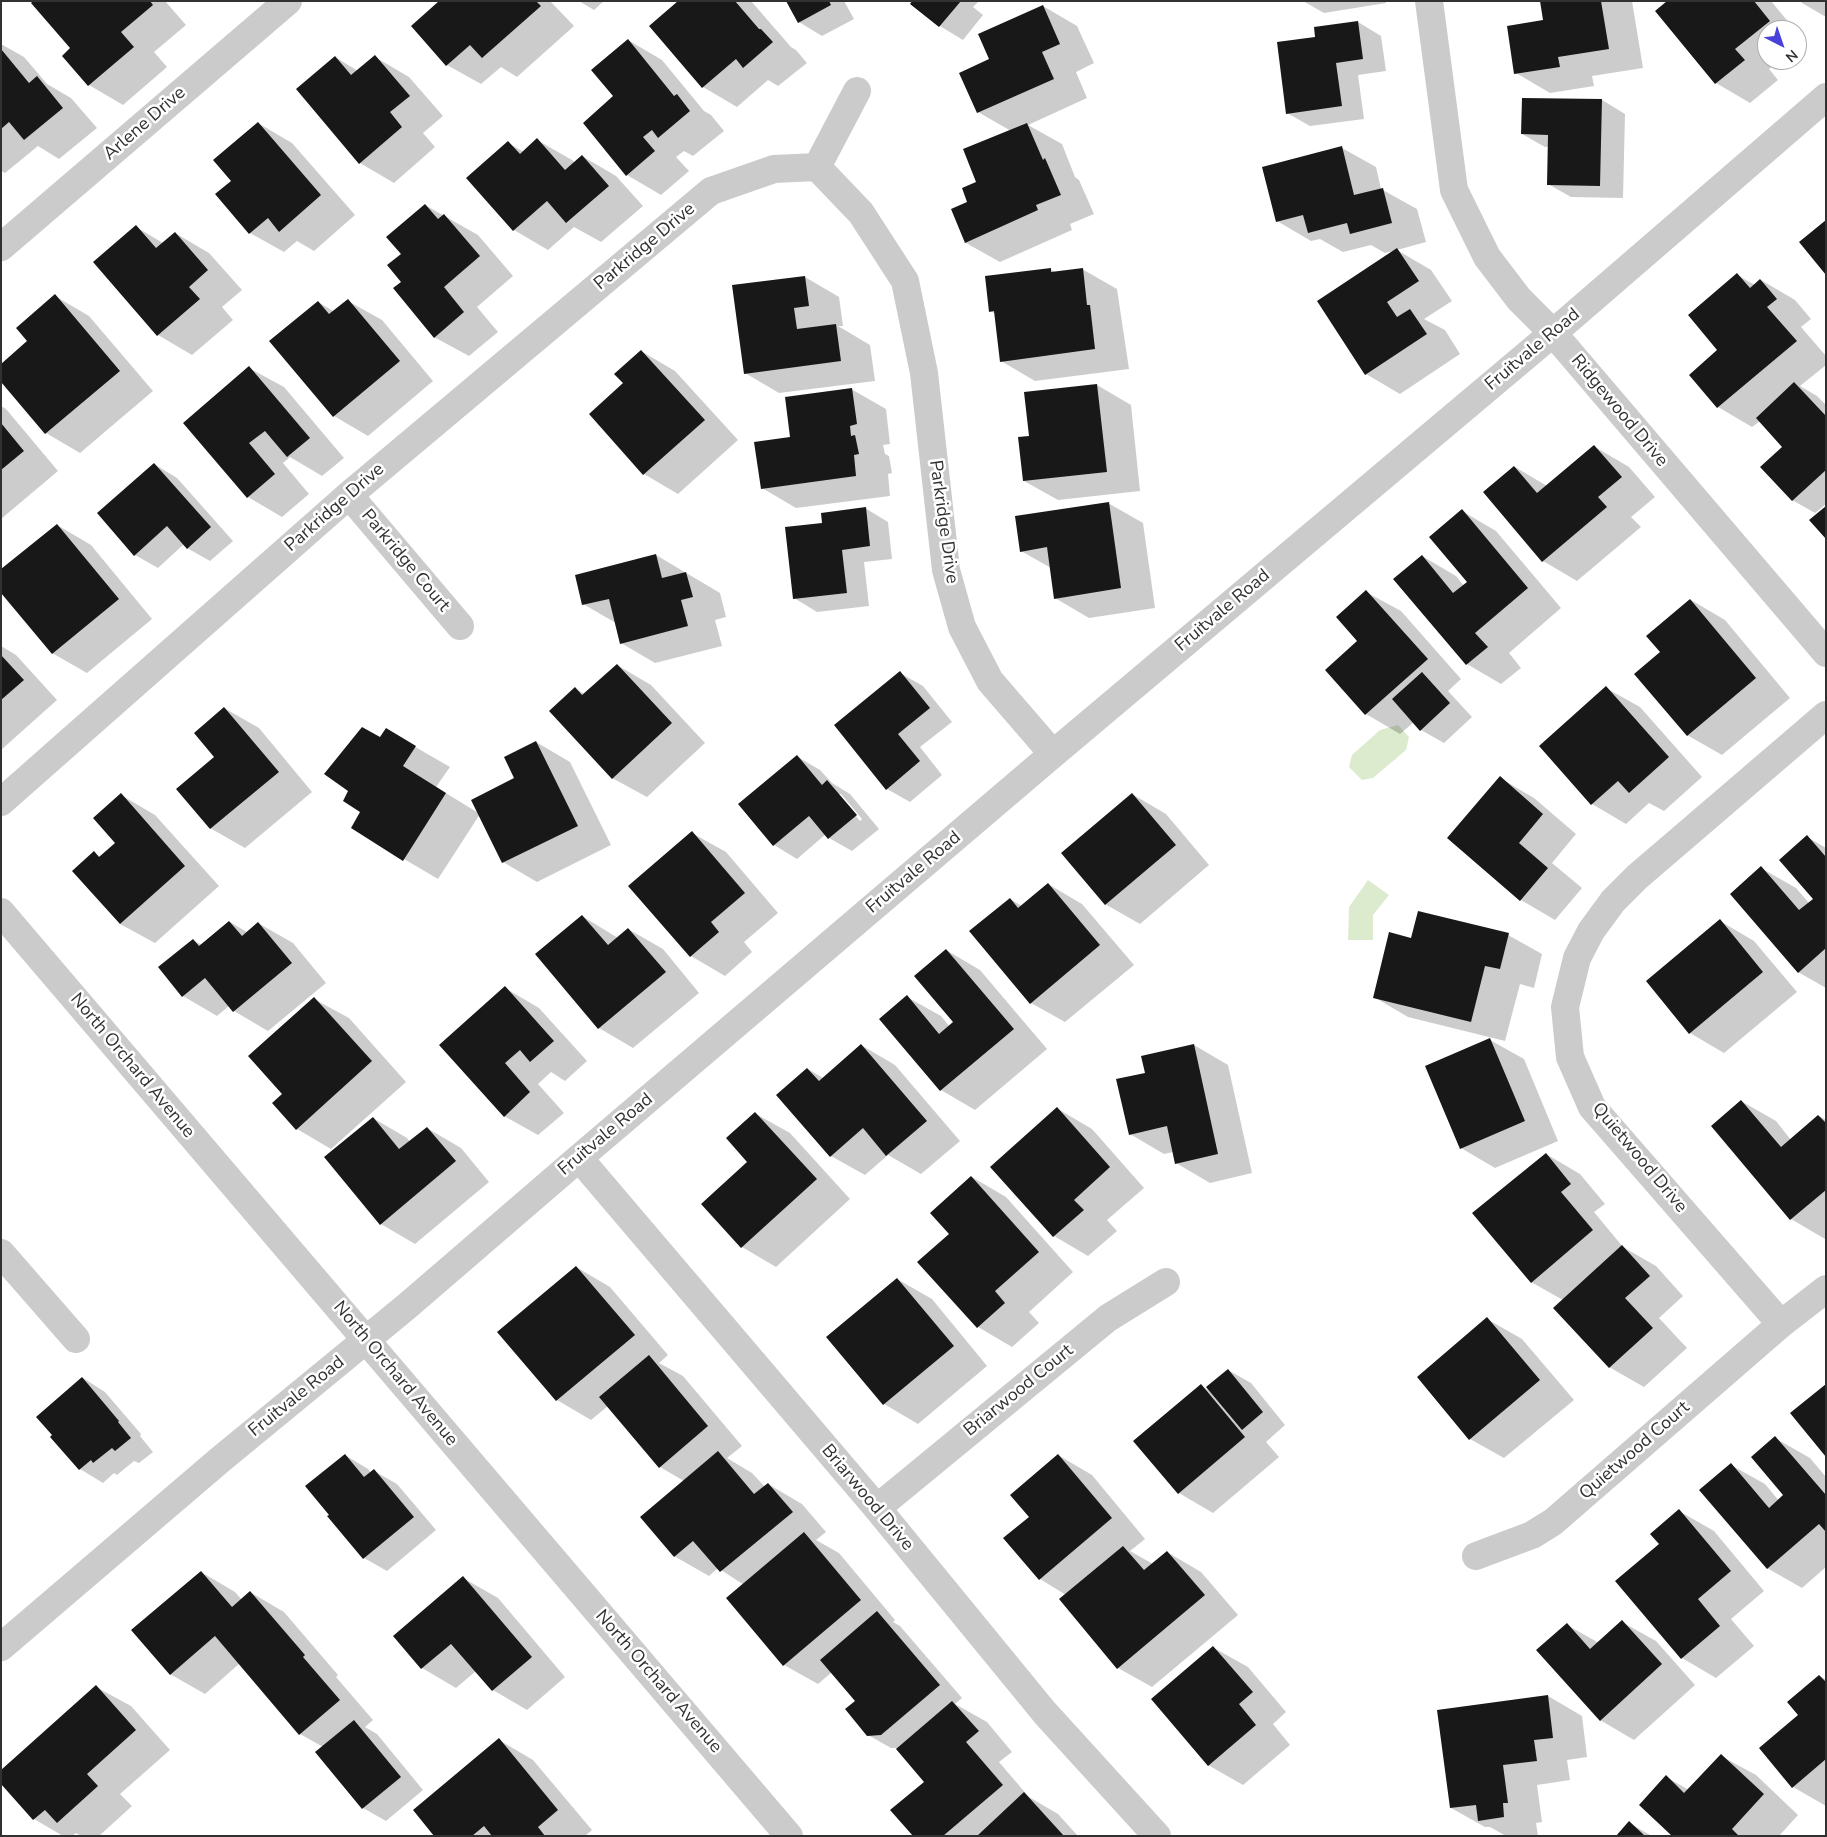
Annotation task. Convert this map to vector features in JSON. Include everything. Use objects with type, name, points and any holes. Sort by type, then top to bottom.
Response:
[{"type":"street","name":"Arlene Drive","points":[[1,248],[288,1]]},
{"type":"street","name":"Ridgewood Drive","points":[[1429,1],[1454,190],[1487,257],[1519,299],[1553,333],[1826,653]]},
{"type":"street","points":[[817,168],[857,91]]},
{"type":"street","name":"Fruitvale Road","points":[[1,1647],[366,1340],[1053,754],[1553,333],[1826,97]]},
{"type":"street","name":"Parkridge Drive","points":[[1,802],[349,495],[711,191],[774,169],[817,168],[861,212],[904,281],[924,373],[946,570],[962,628],[990,681],[1053,754]]},
{"type":"street","name":"Parkridge Court","points":[[349,495],[460,626]]},
{"type":"street","name":"Quietwood Drive","points":[[1781,1324],[1592,1107],[1570,1057],[1565,1007],[1577,958],[1591,930],[1613,901],[1637,877],[1826,715]]},
{"type":"street","name":"North Orchard Avenue","points":[[1,912],[789,1836]]},
{"type":"street","name":"Briarwood Drive","points":[[579,1158],[877,1508],[1045,1713],[1157,1836]]},
{"type":"street","points":[[1,1253],[76,1338]]},
{"type":"street","name":"Briarwood Court","points":[[877,1508],[1108,1318],[1166,1282]]},
{"type":"street","points":[[1781,1324],[1826,1288]]},
{"type":"street","name":"Quietwood Court","points":[[1476,1556],[1532,1535],[1553,1522],[1781,1324]]},
{"type":"shaded area","points":[[1398,725],[1409,737],[1406,750],[1373,778],[1362,780],[1349,767],[1352,755],[1380,730]]},
{"type":"shaded area","points":[[1368,880],[1389,895],[1373,915],[1373,940],[1348,940],[1349,907]]},
{"type":"building","points":[[33,1],[150,1],[153,5],[121,32],[134,47],[88,86],[62,56],[70,48],[31,3]]},
{"type":"building","points":[[439,1],[536,1],[541,6],[482,58],[470,45],[446,66],[411,26]]},
{"type":"building","points":[[678,1],[735,1],[773,42],[743,68],[736,59],[702,88],[649,26]]},
{"type":"building","points":[[786,1],[829,1],[831,5],[798,23]]},
{"type":"building","points":[[912,1],[961,1],[939,27],[910,4]]},
{"type":"building","points":[[1540,1],[1601,1],[1609,49],[1558,57],[1560,67],[1514,74],[1507,26],[1543,20]]},
{"type":"building","points":[[1667,1],[1754,1],[1769,20],[1757,20],[1757,31],[1735,49],[1745,60],[1715,84],[1655,11]]},
{"type":"building","points":[[1043,5],[1060,44],[1042,52],[1054,79],[977,113],[959,73],[989,59],[978,34]]},
{"type":"building","points":[[1358,21],[1363,59],[1336,63],[1342,106],[1286,114],[1277,42],[1315,37],[1314,27]]},
{"type":"building","points":[[628,39],[674,96],[677,94],[690,111],[658,138],[652,130],[643,137],[655,151],[626,176],[583,123],[613,96],[591,70]]},
{"type":"building","points":[[1,49],[29,83],[37,76],[63,108],[24,140],[9,122],[1,129]]},
{"type":"building","points":[[375,55],[410,96],[390,112],[402,127],[359,164],[296,89],[335,56],[351,75]]},
{"type":"building","points":[[1522,98],[1602,99],[1600,186],[1547,185],[1548,135],[1521,134]]},
{"type":"building","points":[[258,122],[321,195],[279,232],[268,218],[249,234],[215,194],[231,181],[213,160]]},
{"type":"building","points":[[1027,123],[1061,195],[1036,205],[1038,210],[965,243],[951,209],[967,202],[962,188],[976,182],[963,149]]},
{"type":"building","points":[[537,138],[565,170],[582,155],[609,186],[566,223],[547,201],[513,231],[466,178],[508,141],[520,154]]},
{"type":"building","points":[[1342,146],[1354,195],[1383,188],[1392,223],[1350,234],[1347,223],[1308,233],[1303,215],[1276,222],[1262,167]]},
{"type":"building","points":[[425,204],[438,219],[444,214],[480,256],[444,287],[464,312],[434,338],[393,288],[401,282],[387,265],[401,254],[386,237]]},
{"type":"building","points":[[1826,220],[1826,275],[1799,242]]},
{"type":"building","points":[[136,225],[156,248],[175,232],[208,270],[189,287],[200,299],[157,336],[93,262]]},
{"type":"building","points":[[1397,248],[1419,281],[1387,302],[1397,317],[1410,309],[1427,334],[1365,375],[1317,301]]},
{"type":"building","points":[[1051,268],[1051,272],[1083,268],[1087,305],[1090,305],[1095,349],[1000,362],[994,311],[989,312],[985,276]]},
{"type":"building","points":[[1737,273],[1750,288],[1760,279],[1777,299],[1767,307],[1797,341],[1717,408],[1689,375],[1717,350],[1688,315]]},
{"type":"building","points":[[805,276],[809,306],[794,308],[797,329],[836,324],[841,361],[744,374],[732,285]]},
{"type":"building","points":[[55,294],[120,371],[45,434],[1,382],[1,364],[27,341],[16,328]]},
{"type":"building","points":[[348,299],[400,361],[333,417],[269,341],[318,301],[329,314]]},
{"type":"building","points":[[641,350],[705,420],[643,475],[589,414],[623,383],[614,374]]},
{"type":"building","points":[[249,366],[310,438],[287,457],[265,431],[249,443],[275,474],[247,498],[183,423]]},
{"type":"building","points":[[1794,382],[1826,416],[1826,470],[1792,501],[1760,467],[1782,447],[1756,418]]},
{"type":"building","points":[[1097,384],[1107,472],[1023,481],[1018,437],[1029,436],[1024,392]]},
{"type":"building","points":[[852,388],[857,424],[850,426],[851,436],[855,435],[859,454],[854,455],[856,476],[761,489],[754,442],[790,437],[785,397]]},
{"type":"building","points":[[1,423],[24,451],[1,470]]},
{"type":"building","points":[[1594,445],[1622,477],[1598,497],[1607,507],[1542,562],[1483,492],[1514,466],[1537,493]]},
{"type":"building","points":[[154,463],[211,527],[187,549],[167,526],[134,556],[97,513]]},
{"type":"building","points":[[1109,502],[1121,588],[1054,599],[1047,547],[1020,552],[1015,516]]},
{"type":"building","points":[[1826,506],[1826,539],[1809,520]]},
{"type":"building","points":[[866,507],[870,546],[842,550],[847,593],[793,599],[785,527],[822,523],[821,513]]},
{"type":"building","points":[[1462,509],[1528,588],[1475,633],[1488,647],[1466,665],[1393,579],[1422,555],[1453,593],[1467,582],[1429,537]]},
{"type":"building","points":[[57,524],[119,599],[52,654],[1,593],[1,569]]},
{"type":"building","points":[[656,554],[662,578],[686,572],[693,597],[681,600],[688,626],[620,644],[609,599],[582,605],[575,575]]},
{"type":"building","points":[[1366,590],[1428,659],[1365,715],[1325,670],[1357,641],[1336,617]]},
{"type":"building","points":[[1690,599],[1756,678],[1687,736],[1634,674],[1660,652],[1646,636]]},
{"type":"building","points":[[1,655],[24,680],[1,700]]},
{"type":"building","points":[[617,664],[672,723],[612,779],[549,711],[575,687],[582,695]]},
{"type":"building","points":[[900,671],[930,708],[898,734],[920,761],[886,790],[834,725]]},
{"type":"building","points":[[1422,672],[1450,703],[1420,731],[1392,699]]},
{"type":"building","points":[[1606,686],[1669,757],[1629,793],[1618,781],[1591,805],[1539,746]]},
{"type":"building","points":[[224,707],[279,772],[210,829],[176,789],[214,757],[194,733]]},
{"type":"building","points":[[362,727],[380,737],[386,728],[416,746],[403,766],[446,793],[403,861],[351,828],[360,812],[343,801],[348,791],[324,774]]},
{"type":"building","points":[[536,741],[578,826],[502,863],[471,800],[514,778],[504,757]]},
{"type":"building","points":[[797,755],[822,785],[827,780],[857,815],[828,839],[809,816],[773,846],[738,804]]},
{"type":"building","points":[[1500,776],[1543,814],[1519,843],[1548,868],[1520,901],[1447,838]]},
{"type":"building","points":[[121,793],[185,866],[120,924],[72,871],[94,851],[99,857],[115,843],[93,818]]},
{"type":"building","points":[[1132,793],[1176,845],[1105,905],[1061,853]]},
{"type":"building","points":[[692,831],[745,893],[711,922],[719,932],[690,957],[628,886]]},
{"type":"building","points":[[1807,835],[1826,857],[1826,948],[1798,973],[1730,894],[1761,866],[1799,910],[1813,899],[1779,860]]},
{"type":"building","points":[[1048,883],[1100,945],[1030,1004],[969,931],[1010,898],[1018,908]]},
{"type":"building","points":[[1418,911],[1509,933],[1500,969],[1485,966],[1471,1022],[1373,998],[1389,932],[1411,938]]},
{"type":"building","points":[[582,915],[608,945],[628,928],[666,972],[598,1029],[535,954]]},
{"type":"building","points":[[1720,919],[1763,972],[1689,1034],[1646,981]]},
{"type":"building","points":[[229,921],[242,936],[258,922],[292,963],[233,1012],[205,978],[182,997],[158,967],[193,939],[199,946]]},
{"type":"building","points":[[946,949],[1014,1029],[940,1091],[879,1019],[907,995],[939,1034],[953,1022],[914,976]]},
{"type":"building","points":[[505,986],[554,1041],[530,1062],[520,1050],[505,1063],[530,1092],[504,1117],[439,1045]]},
{"type":"building","points":[[314,997],[372,1061],[296,1130],[272,1103],[282,1094],[248,1056]]},
{"type":"building","points":[[1490,1038],[1525,1121],[1460,1149],[1425,1066]]},
{"type":"building","points":[[861,1044],[927,1121],[886,1156],[863,1128],[830,1157],[776,1095],[807,1068],[819,1081]]},
{"type":"building","points":[[1194,1044],[1218,1154],[1175,1164],[1167,1126],[1129,1135],[1116,1079],[1145,1073],[1141,1056]]},
{"type":"building","points":[[1741,1100],[1781,1147],[1818,1115],[1826,1123],[1826,1190],[1790,1220],[1711,1126]]},
{"type":"building","points":[[1057,1107],[1110,1167],[1074,1200],[1084,1210],[1053,1237],[990,1167]]},
{"type":"building","points":[[755,1112],[817,1179],[741,1248],[701,1204],[747,1162],[726,1138]]},
{"type":"building","points":[[373,1117],[399,1149],[427,1127],[456,1161],[380,1225],[324,1157]]},
{"type":"building","points":[[1546,1153],[1571,1184],[1561,1192],[1593,1230],[1531,1283],[1472,1213]]},
{"type":"building","points":[[971,1176],[1039,1252],[995,1291],[1005,1303],[977,1328],[917,1262],[949,1234],[930,1213]]},
{"type":"building","points":[[1622,1245],[1650,1276],[1625,1298],[1653,1328],[1609,1368],[1553,1308]]},
{"type":"building","points":[[576,1266],[635,1335],[556,1401],[497,1332]]},
{"type":"building","points":[[897,1278],[954,1346],[883,1405],[826,1337]]},
{"type":"building","points":[[1487,1317],[1540,1380],[1469,1440],[1417,1377]]},
{"type":"building","points":[[649,1355],[708,1426],[659,1468],[599,1397]]},
{"type":"building","points":[[1228,1369],[1263,1412],[1242,1430],[1206,1387]]},
{"type":"building","points":[[82,1377],[131,1438],[115,1451],[112,1448],[93,1463],[91,1460],[79,1470],[50,1437],[52,1435],[36,1417]]},
{"type":"building","points":[[1201,1384],[1245,1437],[1178,1494],[1133,1441]]},
{"type":"building","points":[[1826,1384],[1826,1457],[1790,1413]]},
{"type":"building","points":[[1775,1436],[1826,1495],[1826,1532],[1819,1524],[1767,1569],[1699,1490],[1731,1463],[1769,1508],[1783,1495],[1751,1457]]},
{"type":"building","points":[[718,1451],[754,1494],[768,1483],[793,1512],[720,1572],[693,1541],[674,1557],[640,1517]]},
{"type":"building","points":[[345,1454],[364,1477],[374,1469],[414,1517],[363,1559],[305,1486]]},
{"type":"building","points":[[1058,1454],[1112,1518],[1039,1580],[1003,1538],[1029,1517],[1010,1495]]},
{"type":"building","points":[[1679,1509],[1731,1571],[1698,1599],[1720,1626],[1681,1659],[1615,1581],[1659,1544],[1650,1534]]},
{"type":"building","points":[[804,1532],[861,1600],[783,1666],[726,1598]]},
{"type":"building","points":[[1123,1546],[1144,1570],[1167,1551],[1205,1595],[1117,1669],[1059,1599]]},
{"type":"building","points":[[201,1571],[232,1607],[250,1591],[305,1655],[303,1657],[340,1700],[299,1735],[215,1636],[170,1675],[131,1630]]},
{"type":"building","points":[[463,1576],[532,1657],[492,1691],[451,1644],[421,1669],[393,1636]]},
{"type":"building","points":[[877,1611],[940,1685],[881,1735],[867,1736],[845,1709],[855,1701],[820,1660]]},
{"type":"building","points":[[1622,1620],[1662,1664],[1600,1721],[1536,1650],[1567,1623],[1590,1649]]},
{"type":"building","points":[[1213,1646],[1253,1692],[1239,1704],[1256,1725],[1208,1766],[1151,1699]]},
{"type":"building","points":[[1819,1675],[1826,1682],[1826,1759],[1792,1788],[1759,1748],[1798,1715],[1787,1702]]},
{"type":"building","points":[[96,1685],[136,1730],[87,1774],[98,1786],[57,1823],[45,1810],[33,1820],[1,1784],[1,1770]]},
{"type":"building","points":[[1548,1695],[1553,1738],[1534,1740],[1537,1761],[1503,1765],[1508,1803],[1503,1803],[1504,1817],[1478,1821],[1476,1805],[1450,1808],[1437,1710]]},
{"type":"building","points":[[952,1701],[979,1731],[966,1742],[1003,1785],[943,1836],[913,1836],[890,1810],[924,1782],[896,1749]]},
{"type":"building","points":[[354,1720],[401,1777],[362,1809],[315,1752]]},
{"type":"building","points":[[499,1738],[558,1810],[538,1827],[545,1836],[492,1836],[484,1826],[472,1836],[434,1836],[413,1810]]},
{"type":"building","points":[[1721,1754],[1764,1794],[1732,1829],[1739,1836],[1672,1836],[1639,1805],[1666,1775],[1684,1793]]},
{"type":"building","points":[[1024,1792],[1064,1836],[977,1836]]},
{"type":"building","points":[[1629,1821],[1645,1836],[1616,1836]]}]
